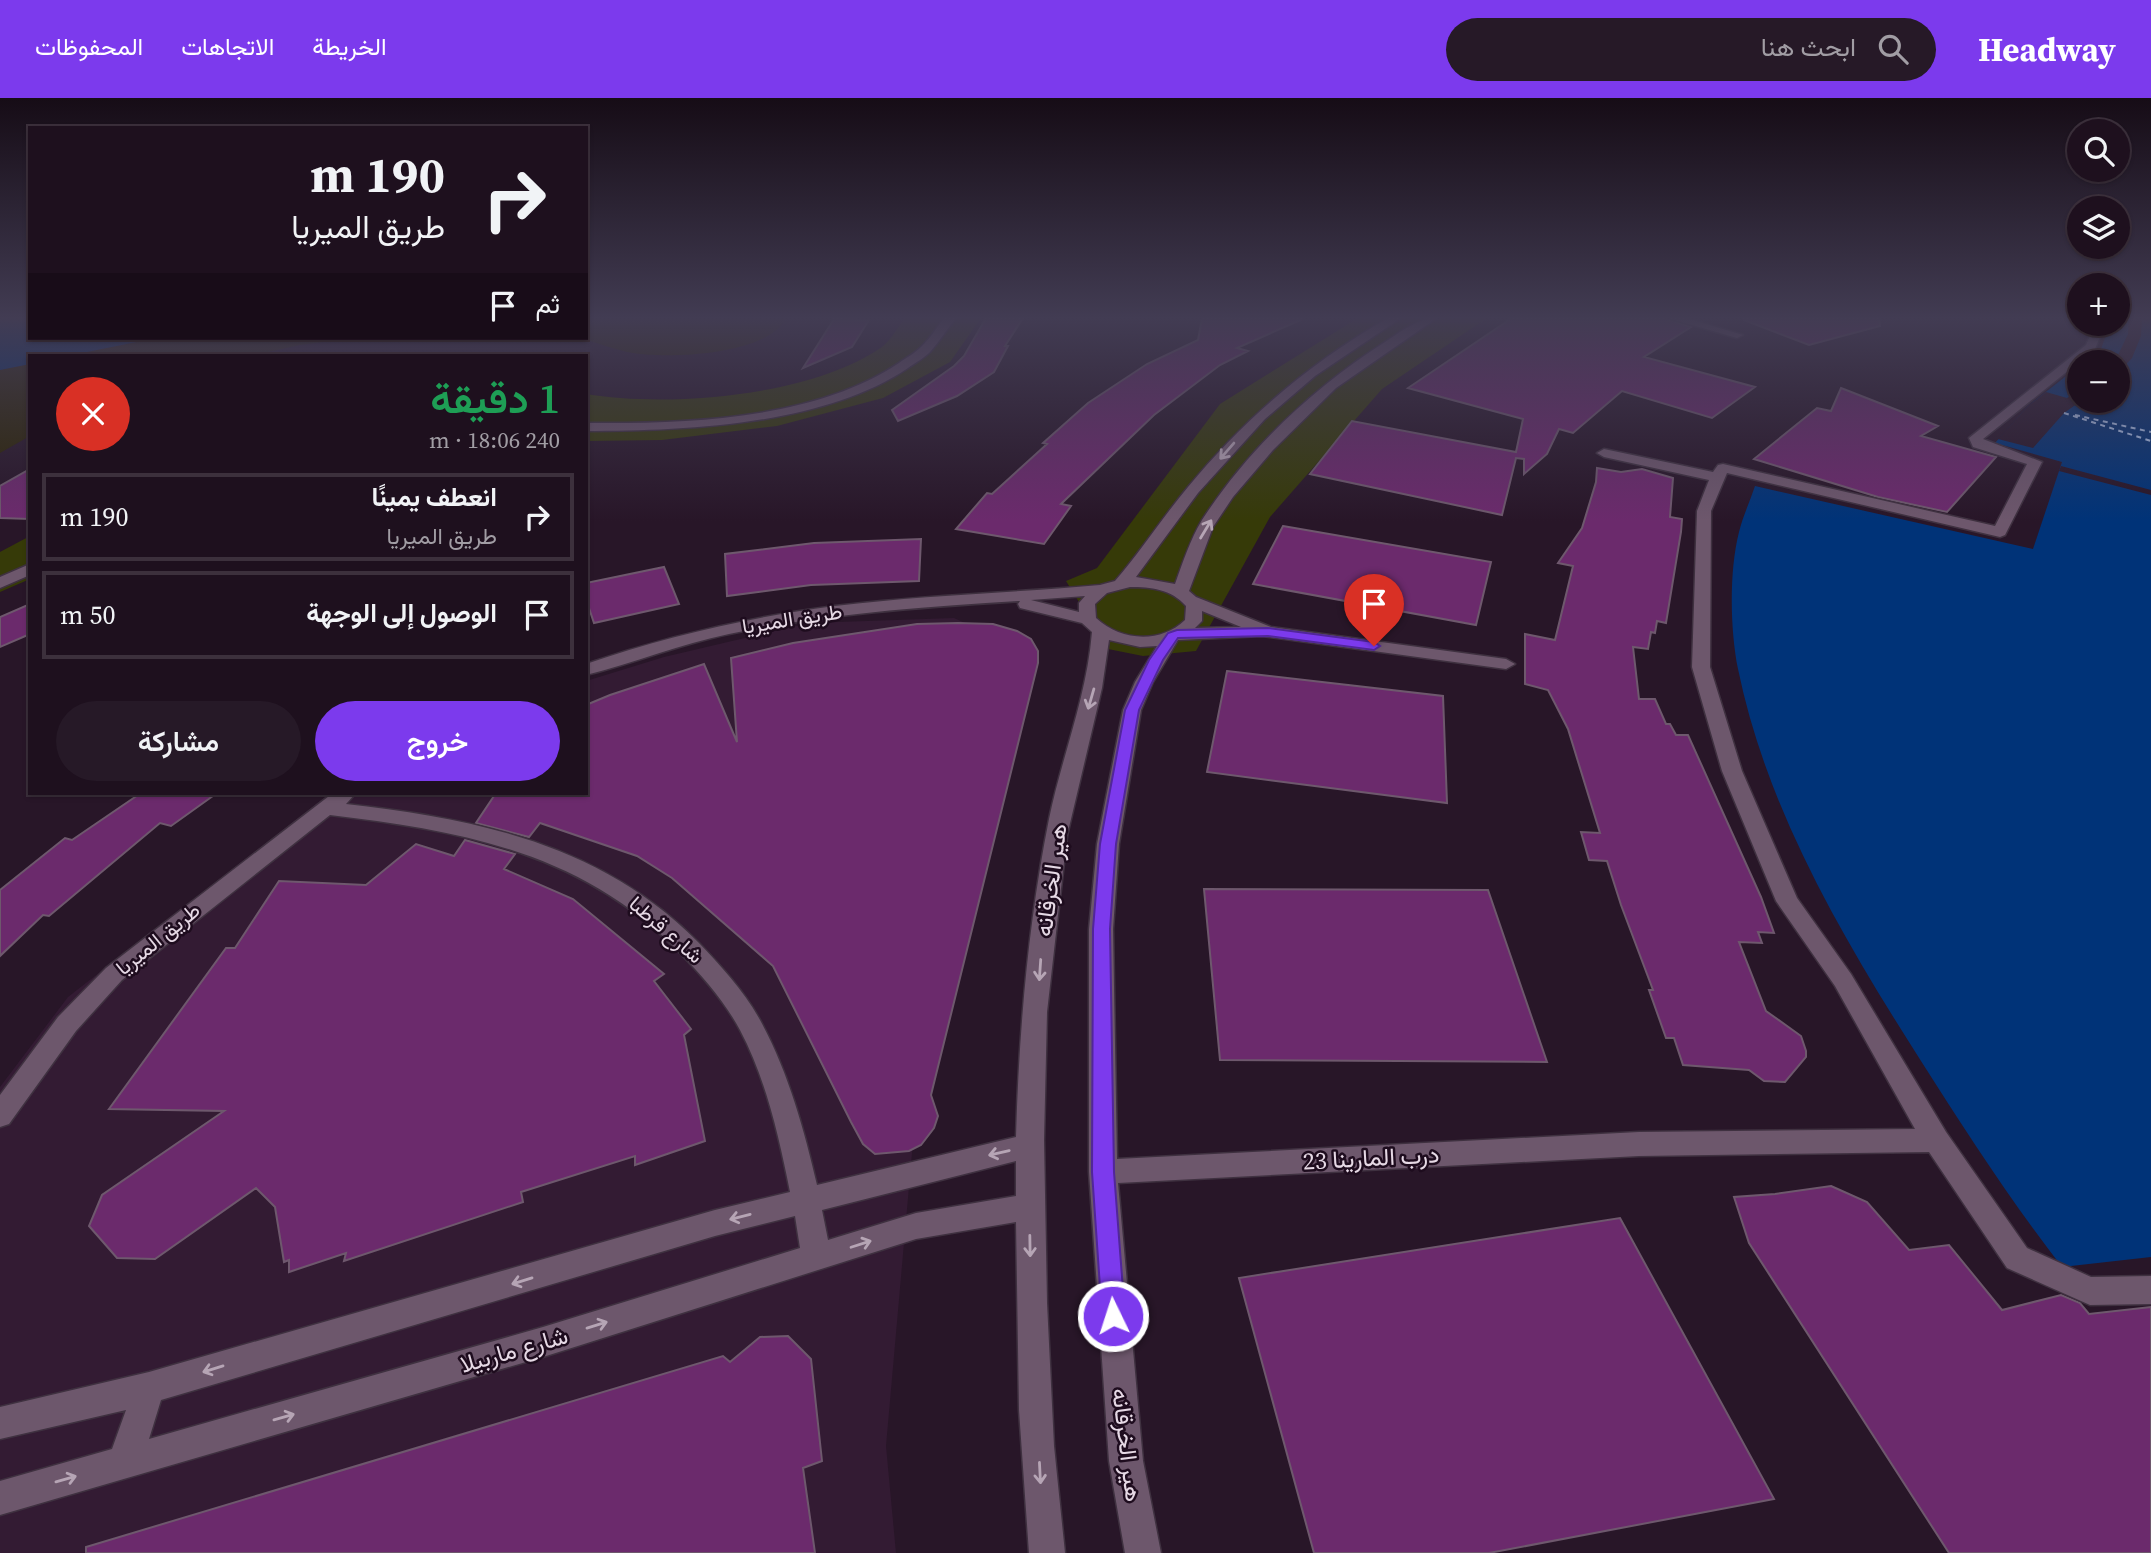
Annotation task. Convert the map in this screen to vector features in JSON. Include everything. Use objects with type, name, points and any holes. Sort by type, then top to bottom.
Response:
[{"type":"street","points":[[588,427],[626,428],[709,423],[816,403],[866,386]]},
{"type":"street","points":[[1121,584],[1141,563],[1191,492],[1251,423],[1295,386]]},
{"type":"street","points":[[1186,596],[1202,534],[1231,489],[1280,430],[1329,386]]},
{"type":"street","points":[[2042,386],[1976,438],[1978,444],[1987,448],[2035,462],[2000,532],[1723,468],[1704,511],[1701,667],[1732,771],[1787,901],[1843,980],[1936,1140],[2017,1258],[2090,1291],[2151,1290]]},
{"type":"street","points":[[1604,453],[1717,477]]},
{"type":"street","points":[[0,583],[28,570]]},
{"type":"street","points":[[1121,584],[1157,584],[1268,632]]},
{"type":"street","name":"طريق الميريا","points":[[588,669],[625,656],[770,622],[870,607],[1101,590],[1121,584]]},
{"type":"street","name":"هير الخرقانه","points":[[1047,1553],[1032,1341],[1030,1146],[1034,1050],[1042,932],[1055,841],[1067,783],[1097,677],[1095,625],[1087,603],[1101,590]]},
{"type":"street","name":"هير الخرقانه","points":[[1143,1553],[1126,1461],[1103,1172],[1101,929],[1108,844],[1132,710],[1144,682],[1175,635],[1189,626],[1195,616],[1186,596]]},
{"type":"street","name":"طريق الميريا","points":[[1003,598],[1095,625],[1120,638],[1142,641],[1175,635]]},
{"type":"street","points":[[1175,635],[1268,632],[1506,664]]},
{"type":"street","name":"طريق الميريا","points":[[0,1116],[67,1024],[114,974],[343,795]]},
{"type":"street","name":"شارع قرطبا","points":[[326,808],[412,817],[511,840],[551,853],[592,872],[645,907],[690,946],[730,993],[757,1038],[789,1126],[817,1258]]},
{"type":"street","name":"درب المارينا 23","points":[[1103,1172],[1639,1144],[1936,1140]]},
{"type":"street","points":[[0,1423],[149,1388],[715,1223],[1030,1146]]},
{"type":"street","name":"شارع ماربيلا","points":[[0,1498],[542,1342],[916,1226],[1030,1207]]},
{"type":"street","points":[[124,1463],[149,1388]]},
{"type":"shaded area","points":[[954,618],[1026,650],[915,1119],[886,1446],[896,1553],[0,1553],[0,1087],[68,997],[327,795],[588,795],[588,680],[664,657],[809,623]]},
{"type":"green space","points":[[906,386],[883,398],[777,426],[662,440],[588,441],[588,394],[620,398],[698,398],[779,387]]},
{"type":"green space","points":[[1249,386],[1387,386],[1270,517],[1196,651],[1143,656],[1108,649],[1066,581],[1097,568],[1220,404]]},
{"type":"green space","points":[[28,537],[28,580],[0,592],[0,552]]},
{"type":"sand","points":[[0,386],[28,386],[28,437],[0,453]]},
{"type":"water","points":[[2054,386],[2067,386],[2067,413],[2130,413],[2130,386],[2151,386],[2151,1257],[2062,1267],[1989,1166],[1921,1061],[1864,969],[1812,873],[1788,824],[1751,722],[1735,653],[1732,618],[1736,547],[1755,486],[2033,549],[2062,462],[1995,443],[2028,406]]},
{"type":"pier","points":[[2046,392],[2067,398],[2067,411],[2033,448],[1998,439],[2028,406]]},
{"type":"pier","points":[[2061,466],[2151,490],[2151,495],[2059,471]]},
{"type":"building","points":[[926,386],[973,386],[957,396],[898,421],[892,410]]},
{"type":"building","points":[[1114,386],[1192,386],[1154,415],[1061,504],[1071,506],[1044,544],[956,529],[987,493],[992,494],[1088,403]]},
{"type":"building","points":[[1755,387],[1712,418],[1622,391],[1573,433],[1559,429],[1547,454],[1524,474],[1524,459],[1516,458],[1502,515],[1310,474],[1352,421],[1516,452],[1523,419],[1408,388]]},
{"type":"building","points":[[1841,388],[1938,426],[1921,436],[1996,457],[1947,512],[1878,497],[1754,459],[1817,408],[1831,411]]},
{"type":"building","points":[[1597,468],[1621,472],[1642,469],[1673,478],[1670,517],[1682,519],[1681,532],[1666,623],[1657,621],[1655,633],[1651,632],[1648,649],[1633,647],[1639,699],[1655,699],[1666,724],[1670,724],[1676,735],[1688,735],[1761,897],[1774,933],[1758,932],[1762,943],[1739,942],[1766,1011],[1801,1036],[1806,1051],[1806,1057],[1785,1082],[1764,1081],[1749,1070],[1683,1065],[1674,1038],[1666,1038],[1649,990],[1653,990],[1607,861],[1589,860],[1581,832],[1600,833],[1568,729],[1548,690],[1525,684],[1525,634],[1555,640],[1573,566],[1558,563],[1582,528],[1596,482]]},
{"type":"building","points":[[28,470],[28,519],[0,518],[0,486]]},
{"type":"building","points":[[1283,526],[1491,562],[1476,625],[1253,584]]},
{"type":"building","points":[[921,539],[919,581],[811,585],[727,596],[725,554],[814,543]]},
{"type":"building","points":[[664,567],[679,604],[594,623],[588,605],[588,583]]},
{"type":"building","points":[[28,605],[28,635],[0,647],[0,617]]},
{"type":"building","points":[[917,624],[993,624],[1017,631],[1031,639],[1038,651],[1038,663],[931,1095],[938,1116],[934,1128],[921,1145],[909,1151],[875,1154],[863,1144],[851,1122],[773,966],[672,878],[637,856],[540,823],[529,837],[476,823],[495,795],[588,795],[588,704],[704,664],[737,742],[731,658],[793,643]]},
{"type":"building","points":[[1227,671],[1443,696],[1447,803],[1207,772]]},
{"type":"building","points":[[138,795],[214,795],[171,826],[160,823],[49,916],[43,915],[0,956],[0,890],[65,838],[72,840]]},
{"type":"building","points":[[465,840],[515,854],[504,869],[573,899],[664,974],[654,981],[691,1029],[684,1035],[705,1141],[635,1165],[635,1156],[521,1192],[523,1202],[344,1261],[346,1253],[289,1272],[289,1260],[284,1262],[275,1207],[256,1188],[155,1259],[117,1258],[89,1226],[102,1195],[224,1111],[109,1109],[226,948],[235,948],[279,881],[366,885],[416,844],[454,856]]},
{"type":"building","points":[[1204,889],[1488,890],[1547,1062],[1220,1060]]},
{"type":"building","points":[[1831,1186],[1867,1202],[1909,1250],[1949,1245],[2002,1310],[2061,1295],[2080,1303],[2089,1314],[2151,1307],[2151,1553],[1949,1553],[1749,1243],[1734,1197]]},
{"type":"building","points":[[1620,1218],[1774,1499],[1489,1553],[1314,1553],[1239,1278]]},
{"type":"building","points":[[788,1336],[811,1359],[822,1461],[803,1468],[815,1553],[86,1553],[86,1547],[723,1356],[730,1362],[760,1337]]},
{"type":"ferry route","points":[[2064,413],[2151,441]]},
{"type":"ferry route","points":[[2075,415],[2151,432]]},
{"type":"route","points":[[1113,1316],[1103,1172],[1101,929],[1108,844],[1132,710],[1156,660],[1172,636],[1177,634],[1268,632],[1374,646]]}]
